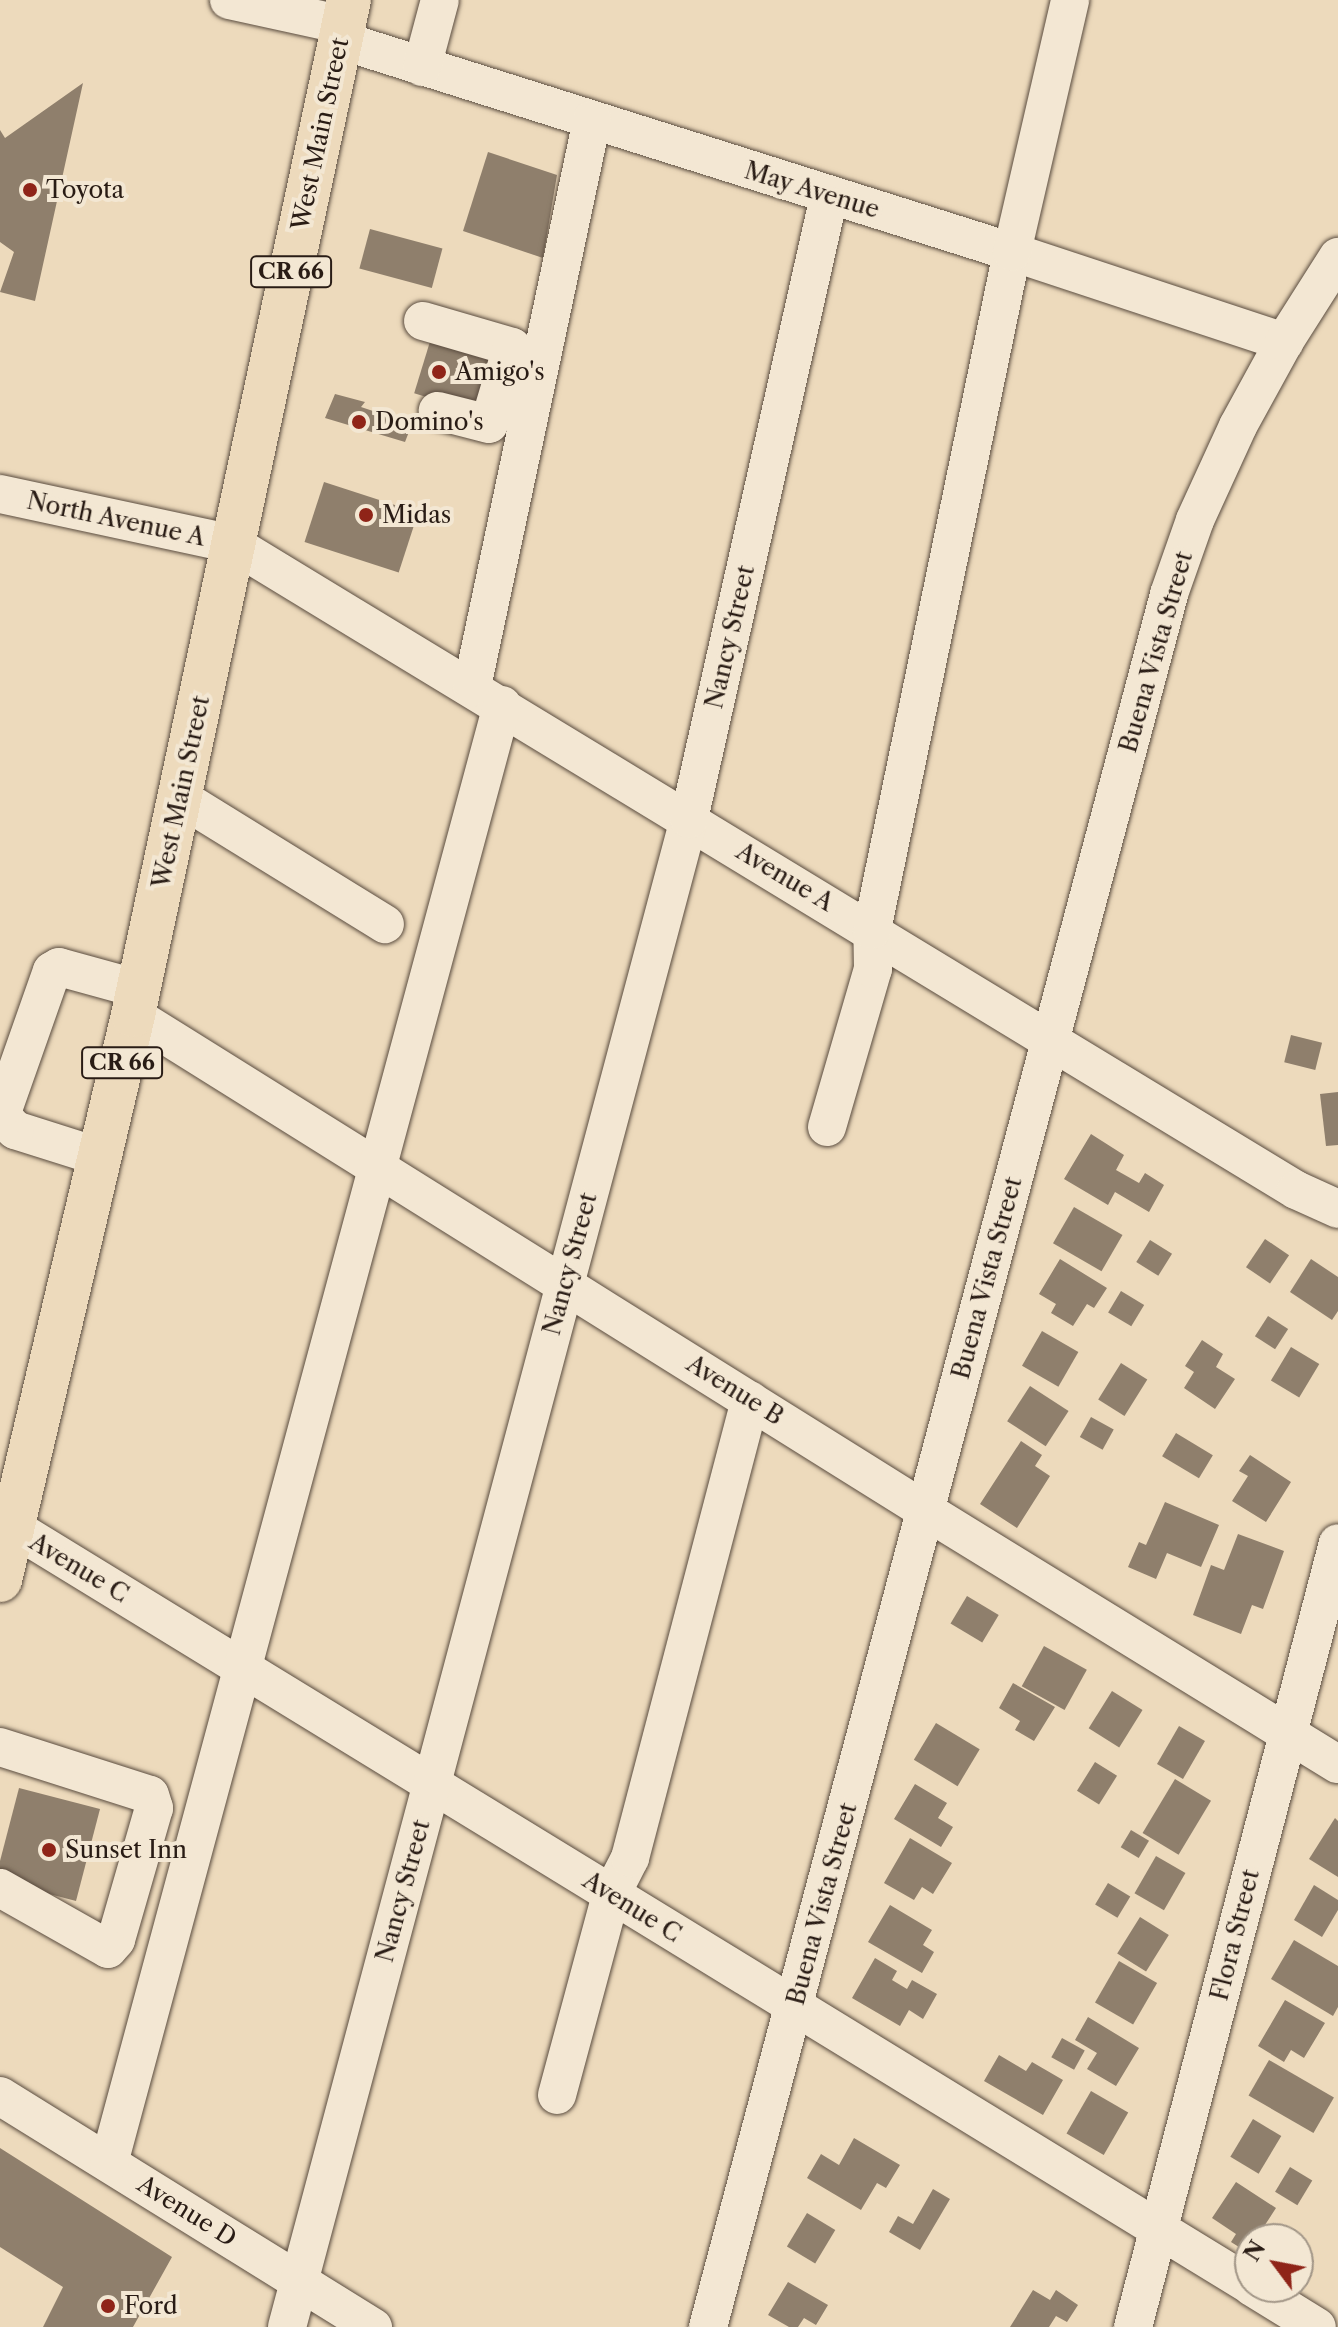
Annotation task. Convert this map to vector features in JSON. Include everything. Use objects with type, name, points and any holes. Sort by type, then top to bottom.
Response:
[{"type":"main road","name":"West Main Street","points":[[0,1580],[136,1002],[344,22]]},
{"type":"street","name":"May Avenue","points":[[229,0],[344,22],[422,67],[1012,252],[1284,342]]},
{"type":"street","points":[[422,67],[440,0]]},
{"type":"street","points":[[827,1127],[873,969],[872,930],[1012,252],[1070,0]]},
{"type":"street","points":[[109,2163],[380,1168],[487,696],[592,120]]},
{"type":"street","name":"Nancy Street","points":[[287,2327],[689,819],[829,196]]},
{"type":"street","name":"Buena Vista Street","points":[[708,2327],[1169,594],[1195,520],[1238,426],[1284,342],[1338,259]]},
{"type":"street","points":[[423,321],[512,347],[489,424],[438,411]]},
{"type":"street","name":"North Avenue A","points":[[0,494],[233,544]]},
{"type":"street","name":"Avenue A","points":[[233,544],[1296,1190],[1338,1209]]},
{"type":"street","points":[[179,797],[385,924]]},
{"type":"street","name":"Avenue B","points":[[100,1157],[15,1130],[4,1118],[4,1107],[52,971],[59,967],[136,1002],[380,1168],[926,1511],[1338,1764]]},
{"type":"street","points":[[557,2095],[611,1895],[630,1858],[750,1400]]},
{"type":"street","name":"Avenue C","points":[[14,1528],[1234,2275]]},
{"type":"street","name":"Flora Street","points":[[1133,2327],[1338,1543]]},
{"type":"street","points":[[0,1747],[150,1795],[154,1808],[116,1940],[108,1949],[0,1888]]},
{"type":"street","name":"Avenue D","points":[[0,2096],[373,2327]]},
{"type":"street","name":"Avenue C","points":[[1278,2303],[1317,2327]]},
{"type":"building","name":"Toyota","points":[[83,83],[35,301],[0,292],[14,252],[0,242],[0,130],[5,138]]},
{"type":"building","points":[[488,152],[557,175],[543,258],[463,231]]},
{"type":"building","points":[[370,229],[442,248],[432,288],[359,269]]},
{"type":"building","points":[[432,335],[491,353],[473,411],[414,393]]},
{"type":"building","points":[[335,394],[365,402],[361,407],[412,424],[405,442],[325,418]]},
{"type":"building","points":[[324,482],[418,513],[399,573],[305,542]]},
{"type":"building","points":[[1291,1035],[1322,1043],[1315,1070],[1284,1062]]},
{"type":"building","points":[[1338,1092],[1338,1145],[1326,1146],[1320,1094]]},
{"type":"building","points":[[1091,1134],[1124,1155],[1116,1170],[1139,1183],[1145,1173],[1164,1185],[1149,1212],[1115,1192],[1108,1205],[1064,1179]]},
{"type":"building","points":[[1074,1207],[1122,1235],[1101,1271],[1053,1243]]},
{"type":"building","points":[[1265,1239],[1289,1255],[1270,1283],[1246,1267]]},
{"type":"building","points":[[1150,1240],[1172,1254],[1158,1276],[1136,1262]]},
{"type":"building","points":[[1060,1259],[1107,1288],[1094,1308],[1087,1304],[1073,1326],[1051,1313],[1056,1304],[1039,1294]]},
{"type":"building","points":[[1311,1259],[1338,1277],[1338,1311],[1332,1320],[1290,1292]]},
{"type":"building","points":[[1121,1291],[1144,1305],[1131,1326],[1108,1312]]},
{"type":"building","points":[[1268,1316],[1288,1329],[1275,1349],[1255,1336]]},
{"type":"building","points":[[1042,1331],[1078,1352],[1058,1387],[1022,1366]]},
{"type":"building","points":[[1202,1340],[1223,1354],[1216,1367],[1235,1379],[1215,1409],[1184,1388],[1194,1372],[1185,1366]]},
{"type":"building","points":[[1291,1347],[1319,1364],[1299,1397],[1271,1380]]},
{"type":"building","points":[[1121,1363],[1147,1379],[1125,1416],[1098,1399]]},
{"type":"building","points":[[1030,1386],[1069,1411],[1046,1446],[1007,1421]]},
{"type":"building","points":[[1091,1417],[1114,1430],[1103,1450],[1080,1437]]},
{"type":"building","points":[[1176,1433],[1213,1455],[1199,1478],[1162,1456]]},
{"type":"building","points":[[1021,1441],[1042,1455],[1035,1466],[1050,1476],[1017,1528],[980,1504]]},
{"type":"building","points":[[1250,1455],[1291,1482],[1266,1522],[1232,1501],[1248,1476],[1239,1471]]},
{"type":"building","points":[[1165,1502],[1219,1525],[1201,1567],[1167,1553],[1156,1579],[1128,1567],[1139,1542],[1146,1545]]},
{"type":"building","points":[[1238,1534],[1284,1551],[1263,1609],[1252,1605],[1241,1634],[1193,1615],[1211,1565],[1224,1570]]},
{"type":"building","points":[[967,1596],[999,1615],[982,1642],[951,1623]]},
{"type":"building","points":[[1044,1646],[1087,1670],[1065,1710],[1022,1686]]},
{"type":"building","points":[[1013,1683],[1055,1707],[1034,1741],[1015,1730],[1020,1721],[999,1708]]},
{"type":"building","points":[[1112,1691],[1143,1710],[1119,1747],[1089,1728]]},
{"type":"building","points":[[936,1723],[980,1749],[958,1786],[914,1760]]},
{"type":"building","points":[[1179,1726],[1205,1741],[1183,1779],[1157,1764]]},
{"type":"building","points":[[1095,1762],[1117,1776],[1099,1805],[1077,1791]]},
{"type":"building","points":[[1175,1779],[1211,1801],[1179,1855],[1143,1833]]},
{"type":"building","points":[[915,1784],[947,1803],[938,1818],[953,1827],[941,1847],[894,1819]]},
{"type":"building","points":[[19,1788],[100,1809],[76,1901],[0,1881],[0,1861]]},
{"type":"building","points":[[1335,1818],[1338,1821],[1338,1877],[1309,1859]]},
{"type":"building","points":[[1131,1830],[1149,1841],[1139,1858],[1121,1847]]},
{"type":"building","points":[[910,1838],[952,1863],[933,1894],[922,1887],[914,1900],[884,1883]]},
{"type":"building","points":[[1156,1856],[1185,1873],[1164,1910],[1134,1893]]},
{"type":"building","points":[[1108,1883],[1130,1896],[1117,1918],[1095,1904]]},
{"type":"building","points":[[1314,1885],[1338,1900],[1338,1910],[1322,1937],[1294,1920]]},
{"type":"building","points":[[890,1905],[932,1930],[923,1945],[934,1952],[922,1973],[868,1942]]},
{"type":"building","points":[[1140,1917],[1169,1935],[1146,1971],[1117,1953]]},
{"type":"building","points":[[1294,1940],[1338,1966],[1338,2007],[1333,2016],[1271,1979]]},
{"type":"building","points":[[875,1958],[897,1971],[892,1980],[907,1989],[912,1980],[937,1994],[923,2019],[909,2010],[900,2026],[852,1998]]},
{"type":"building","points":[[1119,1961],[1157,1983],[1133,2025],[1095,2003]]},
{"type":"building","points":[[1285,2000],[1325,2023],[1304,2058],[1291,2050],[1284,2062],[1258,2046]]},
{"type":"building","points":[[1088,2017],[1139,2048],[1116,2086],[1087,2069],[1097,2053],[1075,2040]]},
{"type":"building","points":[[1062,2038],[1085,2051],[1074,2070],[1051,2057]]},
{"type":"building","points":[[999,2055],[1026,2071],[1032,2062],[1063,2080],[1043,2115],[984,2081]]},
{"type":"building","points":[[1269,2060],[1334,2098],[1313,2133],[1248,2096]]},
{"type":"building","points":[[1091,2091],[1128,2112],[1104,2155],[1066,2133]]},
{"type":"building","points":[[1253,2119],[1281,2136],[1259,2174],[1230,2157]]},
{"type":"building","points":[[854,2138],[900,2165],[886,2188],[877,2183],[861,2210],[807,2178],[821,2154],[839,2165]]},
{"type":"building","points":[[0,2148],[172,2257],[133,2327],[43,2327],[63,2287],[0,2247]]},
{"type":"building","points":[[1290,2167],[1312,2180],[1297,2205],[1275,2192]]},
{"type":"building","points":[[1236,2182],[1276,2208],[1266,2223],[1234,2223],[1234,2233],[1212,2218]]},
{"type":"building","points":[[933,2189],[950,2199],[920,2250],[889,2232],[898,2216],[913,2224]]},
{"type":"building","points":[[807,2213],[835,2230],[815,2263],[787,2246]]},
{"type":"building","points":[[788,2282],[828,2305],[816,2325],[804,2318],[798,2327],[789,2327],[768,2315]]},
{"type":"building","points":[[1033,2290],[1050,2300],[1056,2290],[1078,2305],[1067,2322],[1056,2316],[1049,2327],[1010,2327]]},
{"type":"place","name":"Toyota","points":[[30,190]]},
{"type":"place","name":"Amigo's","points":[[439,372]]},
{"type":"place","name":"Domino's","points":[[359,422]]},
{"type":"place","name":"Midas","points":[[366,515]]},
{"type":"place","name":"Sunset Inn","points":[[49,1850]]},
{"type":"place","name":"Ford","points":[[108,2306]]}]
